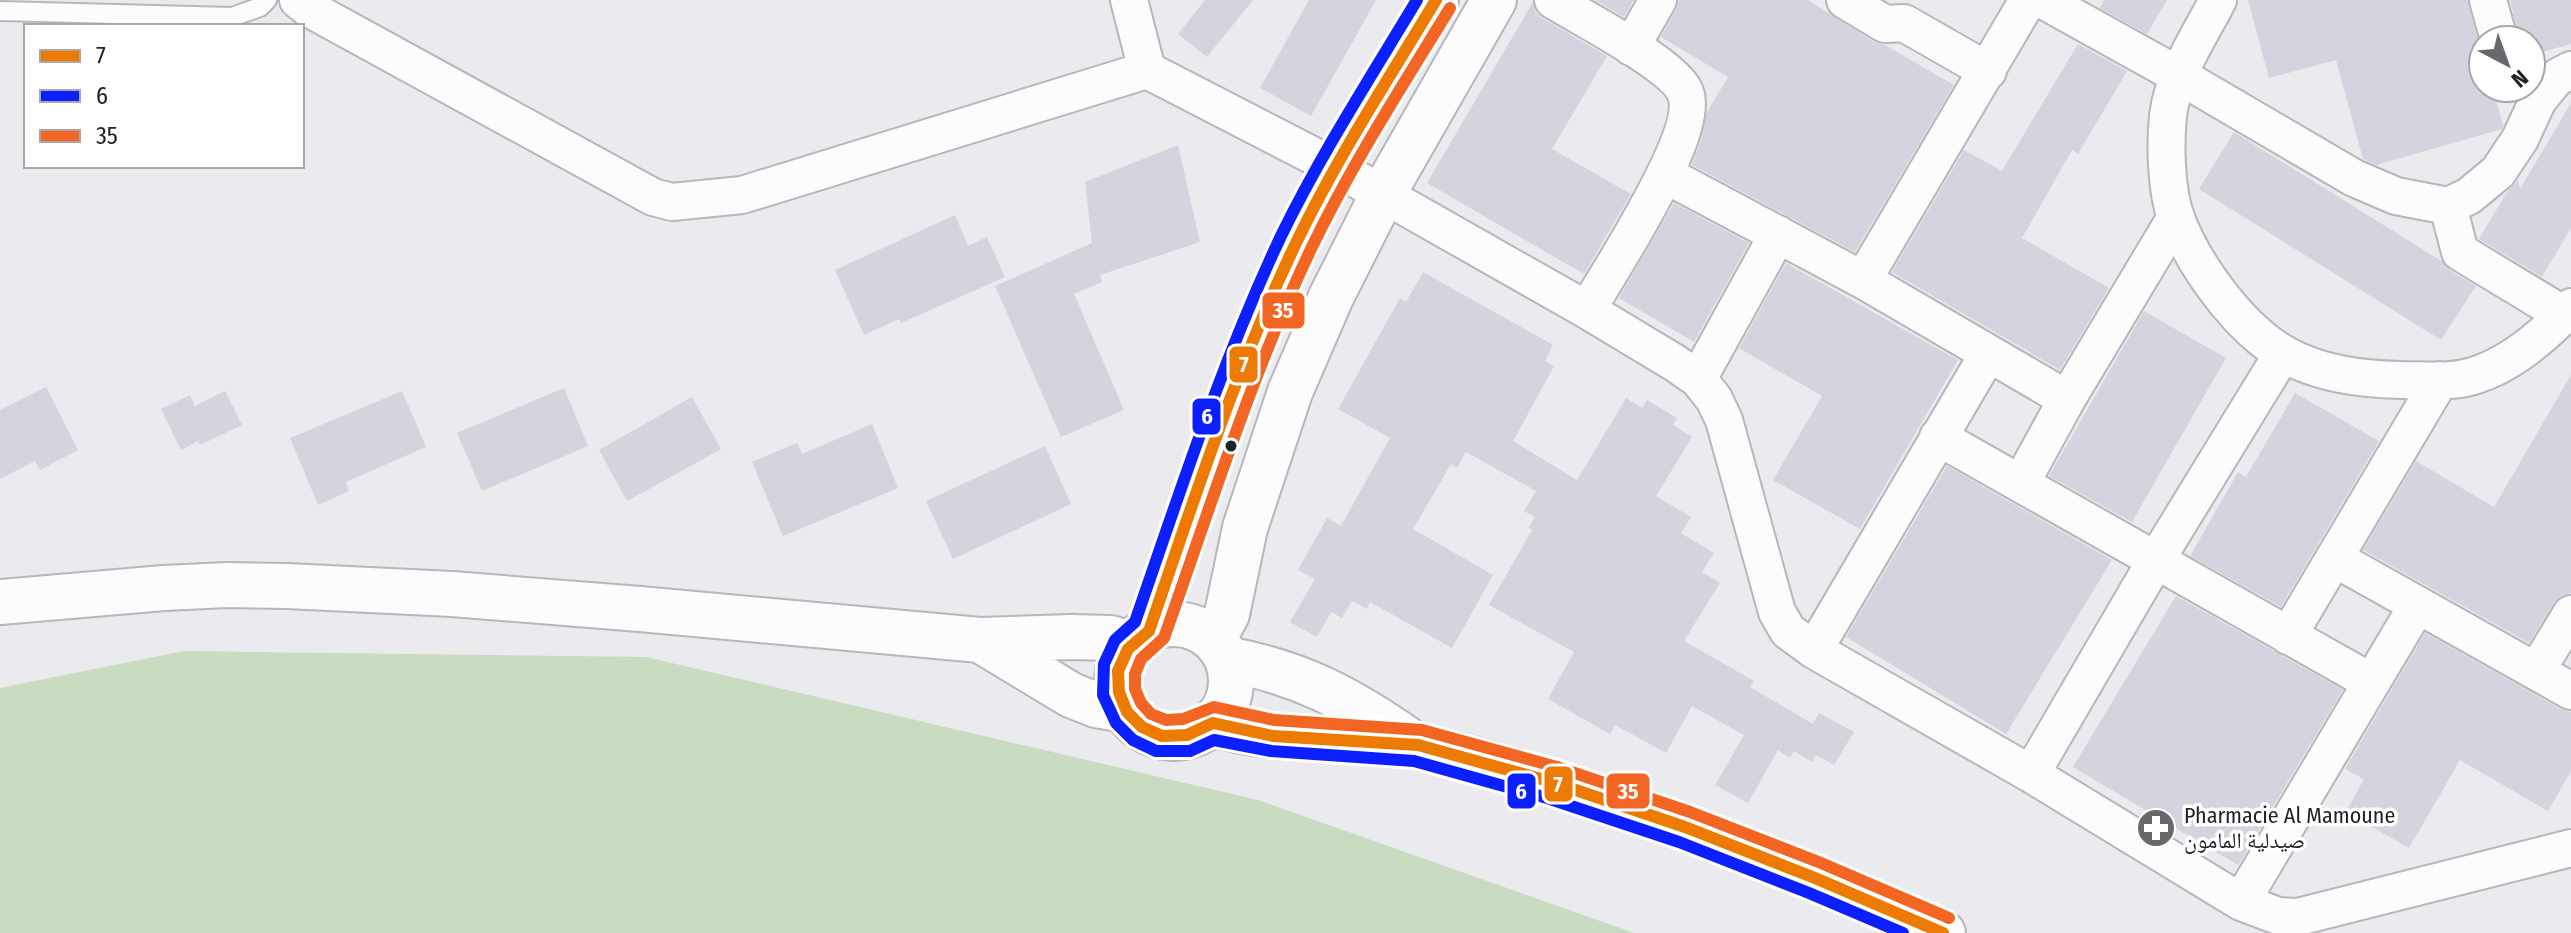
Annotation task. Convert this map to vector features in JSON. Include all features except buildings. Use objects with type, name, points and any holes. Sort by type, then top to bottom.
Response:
[{"type":"street","points":[[298,0],[640,189],[672,202],[742,195],[1147,70],[1335,167],[1587,310],[1698,379],[1714,399],[1724,420],[1777,612],[1788,631],[1814,650],[2031,774],[2241,902],[2278,916],[2298,917],[2571,848]]},
{"type":"street","points":[[1129,0],[1147,70]]},
{"type":"street","points":[[1436,0],[1335,167],[1296,243],[1248,352],[1169,571],[1140,637],[1123,656],[1117,683],[1119,697],[1136,723],[1150,733],[1166,738],[1183,738],[1199,733],[1221,713],[1231,689],[1220,649],[1245,528],[1290,392],[1331,297],[1383,194],[1494,0]]},
{"type":"street","points":[[1553,0],[1664,69],[1683,86],[1688,104],[1685,124],[1666,175],[1587,310]]},
{"type":"street","points":[[1631,47],[1658,0]]},
{"type":"street","points":[[1845,0],[1885,24],[1911,12],[1988,71]]},
{"type":"street","points":[[1863,280],[2028,0]]},
{"type":"street","points":[[2043,0],[2354,178],[2396,196],[2448,206],[2469,196],[2498,172],[2520,139],[2529,104]]},
{"type":"street","points":[[2218,0],[2178,75],[2169,113],[2167,148],[2176,217],[2198,262],[2236,315],[2283,353],[2325,372],[2370,379],[2440,380],[2473,376],[2521,353],[2568,311],[2460,252],[2448,206]]},
{"type":"street","points":[[2488,0],[2495,24]]},
{"type":"street","points":[[2547,84],[2571,70]]},
{"type":"street","points":[[1666,175],[1863,280],[2067,399]]},
{"type":"street","points":[[2021,483],[2067,399],[2176,217]]},
{"type":"street","points":[[1698,379],[1778,234]]},
{"type":"street","points":[[2031,774],[2156,560],[2283,353]]},
{"type":"street","points":[[1814,650],[1988,354]]},
{"type":"street","points":[[2288,636],[2440,380]]},
{"type":"street","points":[[1938,437],[2371,682]]},
{"type":"street","points":[[2334,558],[2571,691]]},
{"type":"street","points":[[1071,637],[1126,616],[1148,599],[1169,571]]},
{"type":"street","points":[[0,602],[164,588],[287,586],[452,594],[980,640],[1140,637],[1162,626],[1189,626],[1220,649],[1340,696],[1413,744]]},
{"type":"street","points":[[2241,902],[2417,606]]},
{"type":"street","points":[[2537,670],[2571,614]]},
{"type":"street","points":[[980,640],[1071,695],[1096,705],[1125,710]]},
{"type":"street","points":[[1213,723],[1232,730],[1268,734],[1413,744],[1555,784],[1667,821],[1865,897],[1943,933]]},
{"type":"lane","points":[[0,11],[232,17],[260,7],[267,0]]},
{"type":"green space","points":[[184,651],[646,657],[1258,800],[1634,933],[0,933],[0,688]]},
{"type":"transit line","name":"6","points":[[1417,0],[1346,116],[1296,206],[1240,331],[1135,622],[1115,640],[1104,664],[1103,695],[1116,723],[1133,740],[1156,751],[1190,751],[1214,740],[1271,751],[1414,761],[1547,798],[1679,842],[1903,933]]},
{"type":"transit line","name":"7","points":[[1436,0],[1328,181],[1274,290],[1217,435],[1149,631],[1128,649],[1118,671],[1119,692],[1127,712],[1142,727],[1162,736],[1187,735],[1213,723],[1273,736],[1418,745],[1552,782],[1685,827],[1943,933]]},
{"type":"transit line","name":"35","points":[[1450,8],[1342,189],[1289,298],[1232,443],[1164,638],[1141,659],[1135,674],[1135,689],[1141,703],[1151,714],[1166,720],[1183,719],[1214,707],[1274,720],[1422,730],[1557,767],[1690,812],[1821,863],[1949,918]]},
{"type":"place","name":"Pharmacie Al Mamoune صيدلية المامون","points":[[2156,828]]}]
